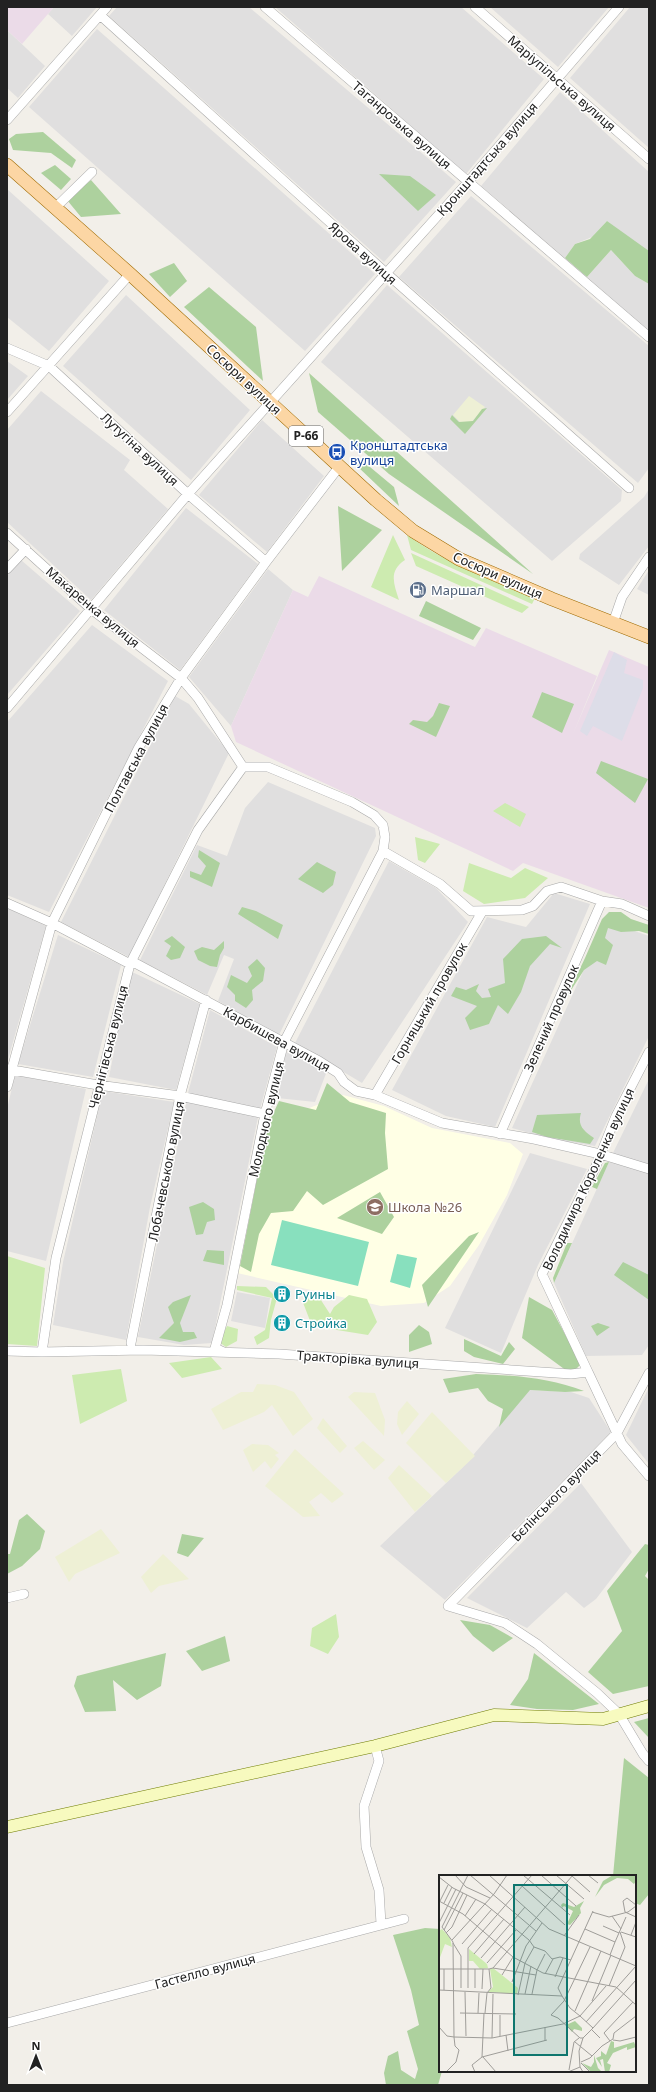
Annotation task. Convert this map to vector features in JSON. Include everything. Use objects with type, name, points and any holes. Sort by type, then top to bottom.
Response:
[{"type":"main road","name":"Сосюри вулиця","points":[[7,165],[130,274],[339,467],[396,517],[435,545],[459,559],[649,637]]},
{"type":"main road","points":[[7,1827],[376,1746],[494,1715],[603,1718],[649,1706]]},
{"type":"street","points":[[7,120],[107,7]]},
{"type":"street","name":"Таганрозька вулиця","points":[[265,7],[649,337]]},
{"type":"street","name":"Маріупільська вулиця","points":[[476,7],[649,159]]},
{"type":"street","name":"Кронштадтська вулиця","points":[[7,708],[188,494],[385,272],[468,182],[619,7]]},
{"type":"street","name":"Ярова вулиця","points":[[100,16],[385,272],[629,488]]},
{"type":"street","points":[[55,208],[92,172]]},
{"type":"street","points":[[7,412],[130,274]]},
{"type":"street","name":"Лутугіна вулиця","points":[[7,348],[49,366],[188,494],[266,562]]},
{"type":"street","name":"Полтавська вулиця","points":[[7,1087],[10,1069],[52,923],[139,747],[181,678],[266,562],[339,467]]},
{"type":"street","name":"Макаренка вулиця","points":[[7,533],[26,548],[92,609],[181,678],[198,698],[243,767]]},
{"type":"street","points":[[7,569],[26,548]]},
{"type":"street","points":[[613,623],[622,597],[649,558]]},
{"type":"street","points":[[243,767],[268,767],[352,802],[374,816],[382,825],[385,837],[383,851],[440,884],[470,911],[482,912],[522,910],[533,906],[547,891],[561,887],[602,901],[622,904],[649,916]]},
{"type":"street","name":"Чернігівська вулиця","points":[[42,1352],[56,1258],[98,1085],[130,964],[198,830],[243,767]]},
{"type":"street","name":"Молодчого вулиця","points":[[226,1353],[215,1348],[227,1304],[265,1114],[284,1042],[383,851]]},
{"type":"street","name":"Зелений провулок","points":[[500,1134],[602,901]]},
{"type":"street","name":"Карбишева вулиця","points":[[7,903],[52,923],[130,964],[135,962],[284,1042],[338,1073],[344,1082],[356,1091],[375,1094],[442,1123],[534,1139],[600,1154],[649,1169]]},
{"type":"street","name":"Горняцький провулок","points":[[375,1094],[482,912]]},
{"type":"street","name":"Лобачевського вулиця","points":[[131,1343],[180,1096],[206,1000]]},
{"type":"street","name":"Володимира Короленка вулиця","points":[[588,1372],[542,1274],[596,1166],[616,1116],[649,1052]]},
{"type":"street","points":[[10,1069],[98,1085],[180,1096],[265,1114]]},
{"type":"street","name":"Тракторівка вулиця","points":[[7,1351],[42,1352],[143,1350],[355,1358],[571,1374],[588,1372]]},
{"type":"street","points":[[588,1372],[622,1444],[649,1476]]},
{"type":"street","name":"Бєлінського вулиця","points":[[619,1714],[597,1693],[537,1644],[505,1623],[448,1606],[617,1433],[649,1373]]},
{"type":"street","points":[[7,1598],[24,1594]]},
{"type":"street","points":[[619,1714],[643,1754],[649,1761]]},
{"type":"street","points":[[376,1746],[379,1761],[364,1806],[366,1847],[379,1890],[381,1924]]},
{"type":"street","name":"Гастелло вулиця","points":[[7,2023],[404,1919]]},
{"type":"shaded area","points":[[7,7],[54,7],[22,44],[7,30]]},
{"type":"shaded area","points":[[54,7],[97,7],[72,36],[48,14]]},
{"type":"shaded area","points":[[117,7],[249,7],[456,182],[384,262],[109,16]]},
{"type":"shaded area","points":[[275,7],[461,7],[544,79],[466,174]]},
{"type":"shaded area","points":[[490,7],[609,7],[558,67]]},
{"type":"shaded area","points":[[630,7],[649,7],[649,148],[570,78]]},
{"type":"shaded area","points":[[97,29],[375,274],[305,351],[29,107]]},
{"type":"shaded area","points":[[7,30],[45,66],[18,98],[7,88]]},
{"type":"shaded area","points":[[560,92],[649,172],[649,251],[638,245],[607,221],[592,237],[575,244],[565,258],[481,186]]},
{"type":"shaded area","points":[[7,189],[109,281],[49,351],[7,317]]},
{"type":"shaded area","points":[[471,196],[649,346],[649,468],[638,483],[399,277]]},
{"type":"shaded area","points":[[611,250],[635,276],[649,284],[649,331],[587,277]]},
{"type":"shaded area","points":[[387,285],[622,490],[621,501],[552,561],[321,362]]},
{"type":"shaded area","points":[[126,295],[250,410],[191,480],[63,366]]},
{"type":"shaded area","points":[[7,361],[28,376],[7,400]]},
{"type":"shaded area","points":[[41,391],[130,460],[124,470],[168,509],[91,600],[7,522],[7,430]]},
{"type":"shaded area","points":[[469,396],[485,407],[466,428],[453,415]]},
{"type":"shaded area","points":[[262,420],[324,476],[267,552],[199,495]]},
{"type":"shaded area","points":[[649,489],[649,546],[619,585],[579,559],[580,554],[644,497]]},
{"type":"shaded area","points":[[186,508],[258,564],[180,670],[104,610]]},
{"type":"shaded area","points":[[21,560],[80,611],[7,695],[7,576]]},
{"type":"shaded area","points":[[268,569],[293,590],[231,726],[189,677]]},
{"type":"shaded area","points":[[649,570],[649,595],[637,589]]},
{"type":"shaded area","points":[[319,576],[475,647],[486,628],[597,676],[573,734],[609,650],[649,667],[649,908],[523,863],[513,871],[236,742],[231,726],[293,590],[308,597]]},
{"type":"shaded area","points":[[92,625],[168,681],[49,912],[7,895],[7,722]]},
{"type":"shaded area","points":[[614,652],[627,660],[624,673],[643,680],[643,688],[622,741],[593,726],[587,736],[580,731]]},
{"type":"shaded area","points":[[175,696],[189,704],[229,753],[129,957],[61,922]]},
{"type":"shaded area","points":[[268,782],[375,828],[376,836],[279,1035],[218,1001],[234,959],[224,955],[207,995],[140,960],[197,845],[227,856],[245,808]]},
{"type":"shaded area","points":[[389,861],[436,888],[468,922],[362,1083],[295,1043]]},
{"type":"shaded area","points":[[554,893],[590,904],[495,1127],[446,1116],[392,1090],[487,917],[526,927]]},
{"type":"shaded area","points":[[7,908],[46,926],[7,1063]]},
{"type":"shaded area","points":[[606,921],[649,936],[649,1036],[595,1146],[551,1139],[512,1128]]},
{"type":"shaded area","points":[[58,935],[121,965],[93,1077],[18,1064]]},
{"type":"shaded area","points":[[130,971],[200,1004],[176,1090],[109,1077]]},
{"type":"shaded area","points":[[210,1010],[277,1047],[260,1109],[188,1093]]},
{"type":"shaded area","points":[[286,1052],[327,1071],[315,1102],[277,1098]]},
{"type":"shaded area","points":[[15,1075],[86,1089],[46,1261],[7,1251],[7,1109]]},
{"type":"shaded area","points":[[649,1079],[649,1164],[612,1155]]},
{"type":"shaded area","points":[[103,1091],[174,1102],[150,1207],[126,1340],[53,1325],[63,1262]]},
{"type":"shaded area","name":"Школа №26","points":[[343,1095],[384,1106],[432,1128],[510,1143],[523,1154],[507,1195],[479,1245],[450,1286],[424,1303],[381,1306],[237,1273],[265,1125]]},
{"type":"shaded area","points":[[189,1101],[258,1117],[212,1343],[184,1345],[138,1337],[186,1104]]},
{"type":"shaded area","points":[[530,1153],[587,1169],[538,1265],[501,1353],[445,1328]]},
{"type":"shaded area","points":[[609,1162],[649,1173],[649,1345],[642,1355],[586,1356],[554,1283]]},
{"type":"shaded area","points":[[237,1292],[270,1298],[265,1328],[231,1321]]},
{"type":"shaded area","points":[[257,1384],[275,1385],[294,1392],[313,1419],[293,1436],[272,1405],[264,1412],[223,1430],[211,1409],[241,1392],[253,1392]]},
{"type":"shaded area","points":[[649,1387],[649,1464],[626,1435]]},
{"type":"shaded area","points":[[529,1390],[571,1392],[589,1398],[611,1432],[445,1600],[380,1546],[462,1468]]},
{"type":"shaded area","points":[[354,1392],[375,1393],[385,1420],[384,1436],[348,1397]]},
{"type":"shaded area","points":[[407,1401],[419,1414],[402,1435],[397,1424],[398,1412]]},
{"type":"shaded area","points":[[432,1412],[475,1456],[446,1483],[406,1443]]},
{"type":"shaded area","points":[[323,1418],[347,1446],[340,1453],[317,1428]]},
{"type":"shaded area","points":[[363,1441],[385,1460],[374,1470],[354,1448]]},
{"type":"shaded area","points":[[252,1444],[268,1445],[279,1453],[275,1455],[279,1459],[271,1469],[265,1461],[253,1472],[243,1450]]},
{"type":"shaded area","points":[[295,1449],[344,1494],[332,1503],[321,1493],[309,1502],[320,1516],[303,1517],[265,1486]]},
{"type":"shaded area","points":[[399,1465],[432,1496],[415,1512],[388,1478]]},
{"type":"shaded area","points":[[581,1483],[632,1552],[596,1599],[584,1608],[566,1592],[527,1628],[467,1598]]},
{"type":"shaded area","points":[[101,1529],[120,1553],[75,1574],[69,1582],[55,1557]]},
{"type":"shaded area","points":[[163,1554],[189,1579],[159,1586],[151,1593],[141,1577]]},
{"type":"green space","points":[[43,132],[76,160],[72,168],[51,153],[13,150],[9,139],[16,134]]},
{"type":"green space","points":[[55,165],[71,179],[61,190],[41,173]]},
{"type":"green space","points":[[379,174],[410,176],[436,195],[418,211]]},
{"type":"green space","points":[[91,180],[121,214],[81,217],[67,200]]},
{"type":"green space","points":[[607,221],[649,251],[649,284],[635,276],[611,250],[587,277],[565,258],[575,244],[590,239]]},
{"type":"green space","points":[[174,263],[187,281],[170,297],[149,274]]},
{"type":"green space","points":[[209,287],[256,327],[263,381],[184,307]]},
{"type":"green space","points":[[309,373],[533,574],[389,474],[318,412]]},
{"type":"green space","points":[[487,408],[465,434],[450,419],[452,415],[459,422],[473,421],[482,409]]},
{"type":"green space","points":[[358,457],[394,487],[399,506],[357,466]]},
{"type":"green space","points":[[338,506],[382,530],[342,571]]},
{"type":"green space","points":[[393,535],[405,560],[400,564],[394,573],[394,583],[399,600],[371,587]]},
{"type":"green space","points":[[407,535],[436,554],[452,562],[532,596],[535,598],[532,604],[411,550]]},
{"type":"green space","points":[[411,553],[529,607],[522,613],[416,566]]},
{"type":"green space","points":[[426,601],[481,628],[473,640],[419,616]]},
{"type":"green space","points":[[542,692],[574,704],[562,733],[532,717]]},
{"type":"green space","points":[[439,703],[450,706],[436,737],[409,724],[413,720],[427,722],[433,716]]},
{"type":"green space","points":[[601,761],[648,779],[635,803],[596,773]]},
{"type":"green space","points":[[505,803],[526,814],[520,827],[493,811]]},
{"type":"green space","points":[[415,837],[440,844],[425,863],[418,860]]},
{"type":"green space","points":[[199,850],[220,863],[212,887],[190,877],[190,871],[201,875],[206,866],[198,857]]},
{"type":"green space","points":[[317,862],[336,872],[333,885],[323,893],[298,879]]},
{"type":"green space","points":[[469,863],[511,878],[525,868],[548,878],[525,898],[484,904],[463,891]]},
{"type":"green space","points":[[242,907],[256,911],[283,925],[278,939],[238,914]]},
{"type":"green space","points":[[609,912],[621,912],[631,919],[649,925],[649,934],[639,931],[621,932],[608,928],[605,938],[613,945],[606,965],[597,961],[584,970],[566,998],[602,919]]},
{"type":"green space","points":[[172,936],[185,947],[180,958],[171,960],[166,956],[171,946],[164,941]]},
{"type":"green space","points":[[546,936],[562,948],[550,944],[530,966],[521,992],[508,1014],[498,1005],[489,1024],[470,1030],[465,1018],[477,1006],[451,996],[456,987],[466,990],[479,984],[476,991],[482,998],[491,997],[488,989],[505,983],[503,959],[522,939]]},
{"type":"green space","points":[[224,941],[224,948],[220,955],[217,967],[210,966],[198,960],[194,951],[202,947],[214,950]]},
{"type":"green space","points":[[257,959],[265,968],[263,981],[252,990],[253,1000],[246,1008],[235,1001],[235,995],[227,987],[231,975],[247,983],[252,976],[248,967]]},
{"type":"green space","points":[[327,1083],[350,1102],[386,1113],[385,1133],[388,1169],[323,1205],[307,1191],[293,1211],[271,1213],[259,1234],[251,1272],[240,1266],[267,1127],[279,1101],[316,1110]]},
{"type":"green space","points":[[581,1113],[580,1121],[582,1128],[594,1138],[590,1144],[547,1137],[532,1132],[537,1115]]},
{"type":"green space","points":[[609,1162],[597,1189],[592,1187],[605,1163]]},
{"type":"green space","points":[[380,1192],[394,1217],[382,1234],[337,1218]]},
{"type":"green space","points":[[203,1202],[214,1209],[215,1220],[207,1222],[203,1234],[196,1235],[189,1207]]},
{"type":"green space","points":[[282,1220],[369,1242],[358,1286],[271,1265]]},
{"type":"green space","points":[[479,1232],[428,1307],[422,1285],[469,1236]]},
{"type":"green space","points":[[567,1243],[572,1243],[554,1283],[553,1278]]},
{"type":"green space","points":[[207,1250],[224,1251],[224,1265],[203,1261]]},
{"type":"green space","points":[[397,1254],[417,1258],[410,1288],[390,1282]]},
{"type":"green space","points":[[7,1256],[45,1268],[37,1346],[7,1344]]},
{"type":"green space","points":[[623,1262],[649,1275],[649,1300],[614,1275]]},
{"type":"green space","points":[[237,1286],[266,1287],[277,1298],[271,1320],[269,1338],[257,1345],[254,1337],[265,1330],[272,1298],[237,1290]]},
{"type":"green space","points":[[317,1294],[330,1314],[334,1307],[349,1295],[367,1299],[377,1322],[368,1335],[312,1326],[302,1300]]},
{"type":"green space","points":[[191,1295],[180,1323],[183,1332],[194,1332],[197,1338],[180,1342],[159,1338],[174,1323],[168,1307],[173,1302]]},
{"type":"green space","points":[[529,1297],[552,1310],[581,1364],[571,1374],[522,1338]]},
{"type":"green space","points":[[598,1323],[610,1327],[597,1336],[591,1326]]},
{"type":"green space","points":[[419,1325],[429,1332],[432,1344],[409,1352],[409,1335]]},
{"type":"green space","points":[[227,1326],[238,1329],[237,1341],[226,1347],[219,1342]]},
{"type":"green space","points":[[464,1339],[501,1356],[509,1342],[515,1349],[503,1364],[474,1357],[464,1351]]},
{"type":"green space","points":[[211,1357],[222,1369],[182,1378],[169,1363]]},
{"type":"green space","points":[[121,1369],[127,1401],[80,1424],[72,1375]]},
{"type":"green space","points":[[476,1374],[503,1375],[544,1380],[584,1391],[565,1392],[530,1390],[499,1427],[503,1409],[488,1401],[478,1388],[449,1393],[443,1379]]},
{"type":"green space","points":[[27,1514],[45,1531],[40,1549],[22,1566],[7,1574],[7,1554],[10,1554],[19,1520]]},
{"type":"green space","points":[[182,1534],[204,1538],[188,1557],[177,1553]]},
{"type":"green space","points":[[645,1544],[649,1545],[649,1569],[645,1576],[649,1580],[649,1686],[613,1694],[588,1672],[622,1631],[607,1591]]},
{"type":"green space","points":[[336,1614],[339,1637],[328,1654],[310,1646],[312,1628]]},
{"type":"green space","points":[[460,1620],[490,1625],[513,1638],[493,1652],[473,1636]]},
{"type":"green space","points":[[225,1636],[230,1661],[202,1671],[186,1651]]},
{"type":"green space","points":[[166,1653],[161,1686],[137,1700],[113,1680],[116,1711],[85,1712],[74,1686],[77,1676]]},
{"type":"green space","points":[[534,1653],[599,1704],[573,1710],[537,1709],[510,1705],[528,1679]]},
{"type":"green space","points":[[649,1718],[649,1738],[634,1722]]},
{"type":"green space","points":[[624,1758],[649,1778],[649,1894],[640,1905],[636,1903],[636,1875],[613,1875]]},
{"type":"green space","points":[[425,1928],[439,1929],[439,2072],[442,2072],[438,2085],[386,2085],[384,2073],[388,2056],[398,2051],[401,2070],[415,2079],[418,2069],[407,2031],[419,2025],[411,1990],[393,1935]]},
{"type":"place","name":"Кронштадтська вулиця","points":[[337,452]]},
{"type":"place","name":"Маршал","points":[[418,590]]},
{"type":"place","name":"Школа №26","points":[[375,1207]]},
{"type":"place","name":"Руины","points":[[282,1294]]},
{"type":"place","name":"Стройка","points":[[282,1323]]}]
